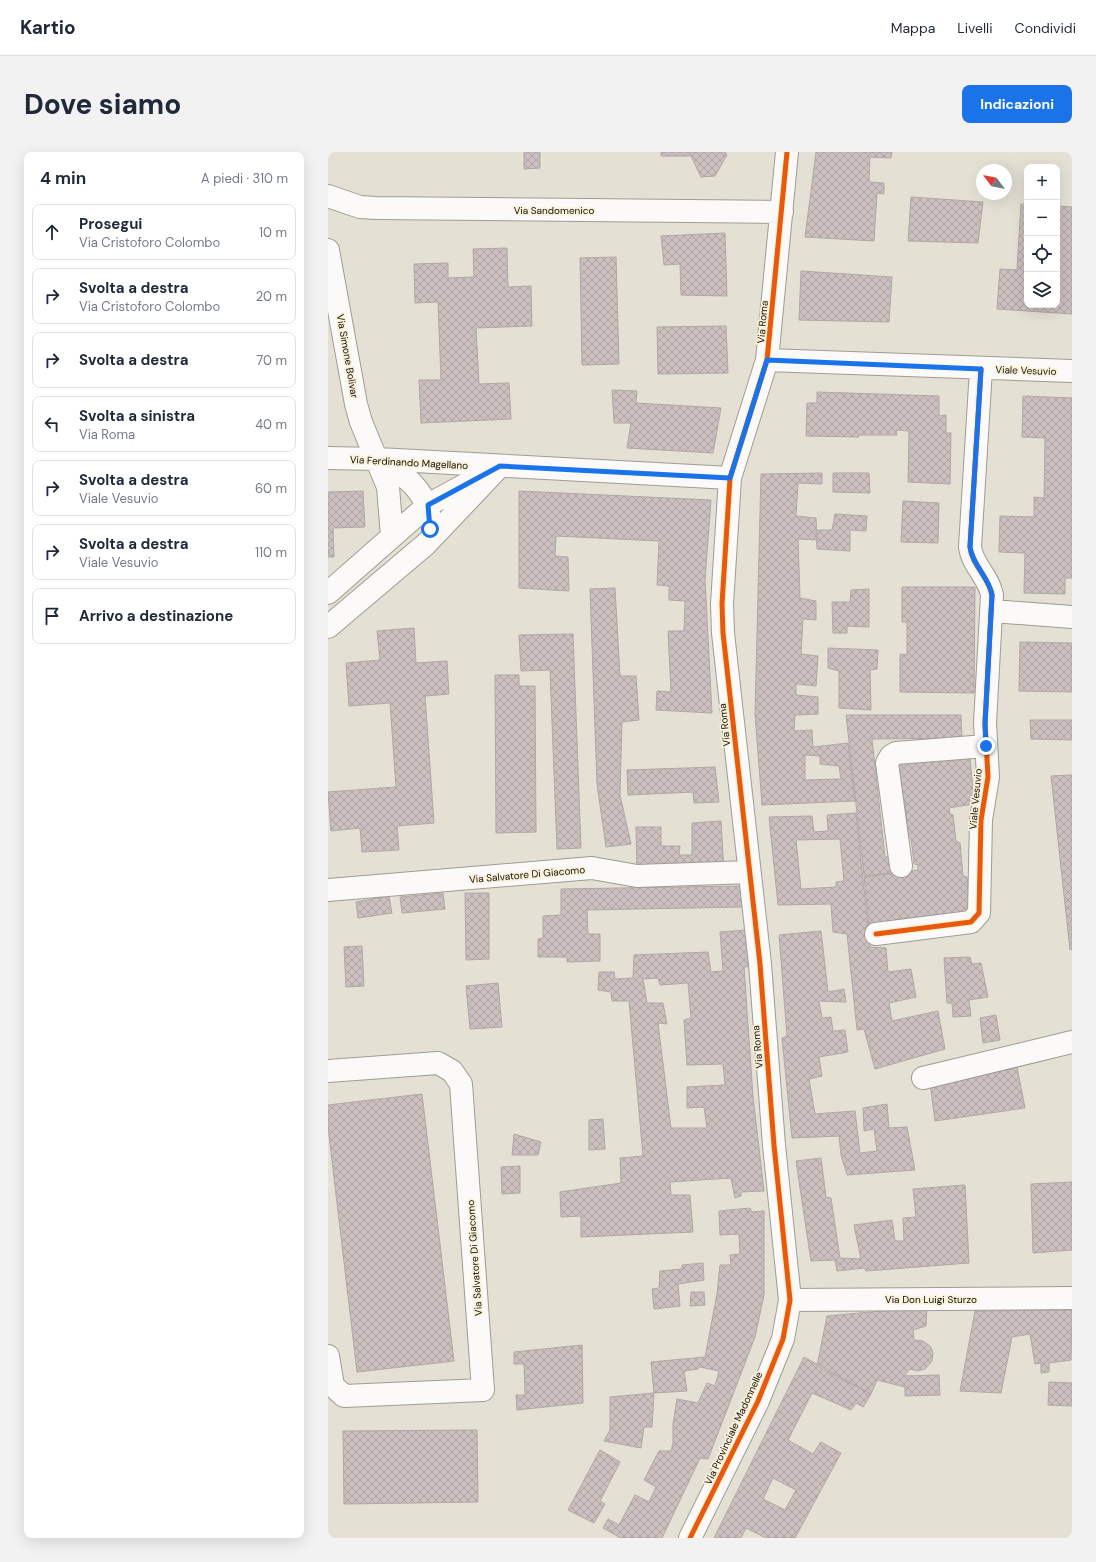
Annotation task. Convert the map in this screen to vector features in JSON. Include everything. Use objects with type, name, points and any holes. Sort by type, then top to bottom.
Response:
[{"type":"street","name":"Via Roma","points":[[787,152],[767,360],[730,478],[722,604],[723,634],[750,872],[790,1300]]},
{"type":"street","name":"Via Sandomenico","points":[[328,198],[360,207],[376,208],[782,212]]},
{"type":"street","name":"Via Simone Bolivar","points":[[328,250],[356,404],[361,422],[388,487],[392,536]]},
{"type":"street","name":"Viale Vesuvio","points":[[767,360],[981,369],[1072,371]]},
{"type":"street","name":"Viale Vesuvio","points":[[876,934],[971,922],[979,913],[981,820],[988,777],[985,724],[992,611],[991,589],[973,560],[970,547],[981,369]]},
{"type":"street","name":"Via Ferdinando Magellano","points":[[328,458],[730,478]]},
{"type":"street","points":[[378,460],[398,471],[420,491],[428,505],[430,519],[426,544]]},
{"type":"street","points":[[328,593],[428,505],[500,466]]},
{"type":"street","points":[[328,627],[426,544],[500,466]]},
{"type":"street","points":[[992,611],[1072,617]]},
{"type":"street","points":[[901,866],[887,763],[888,760],[896,753],[986,746]]},
{"type":"street","name":"Via Salvatore Di Giacomo","points":[[328,890],[592,868],[637,876],[750,872]]},
{"type":"street","points":[[923,1078],[1072,1042]]},
{"type":"street","name":"Via Salvatore Di Giacomo","points":[[328,1071],[438,1063],[452,1071],[461,1084],[483,1390],[344,1396],[333,1386],[328,1356]]},
{"type":"street","name":"Via Don Luigi Sturzo","points":[[790,1300],[1072,1298]]},
{"type":"street","name":"Via Provinciale Madonnelle","points":[[690,1538],[758,1402],[783,1339],[790,1300]]},
{"type":"building","points":[[524,152],[540,152],[540,168],[524,169]]},
{"type":"building","points":[[661,152],[725,152],[727,155],[715,176],[701,177],[691,156],[661,156]]},
{"type":"building","points":[[816,152],[892,152],[891,158],[870,157],[869,182],[884,183],[884,194],[877,193],[874,241],[805,237]]},
{"type":"building","points":[[911,197],[983,202],[978,243],[908,241]]},
{"type":"building","points":[[1021,204],[1024,204],[1024,308],[1060,308],[1060,206],[1072,207],[1072,314],[997,309],[1000,269],[1017,270]]},
{"type":"building","points":[[725,233],[727,296],[681,295],[680,264],[664,265],[661,236]]},
{"type":"building","points":[[507,248],[508,287],[531,286],[532,326],[476,328],[479,384],[509,383],[511,419],[421,423],[419,380],[441,380],[438,302],[415,303],[414,264],[448,263],[448,278],[474,277],[473,249]]},
{"type":"building","points":[[616,257],[619,364],[582,365],[580,258]]},
{"type":"building","points":[[801,271],[892,277],[889,322],[799,320]]},
{"type":"building","points":[[726,326],[728,373],[658,374],[657,327]]},
{"type":"building","points":[[612,390],[637,391],[636,403],[721,408],[713,453],[627,448],[631,423],[614,423]]},
{"type":"building","points":[[817,392],[939,396],[939,416],[946,415],[946,433],[951,433],[950,484],[908,482],[909,431],[896,430],[897,435],[858,435],[859,437],[806,436],[807,403],[817,403]]},
{"type":"building","points":[[1023,396],[1072,398],[1072,578],[1065,578],[1065,594],[1024,593],[1025,553],[999,552],[1000,516],[1034,517],[1034,497],[1044,498],[1045,438],[1022,437]]},
{"type":"building","points":[[822,473],[822,484],[798,483],[796,516],[816,518],[817,540],[798,539],[800,598],[816,601],[816,620],[803,619],[801,654],[818,656],[816,686],[796,684],[796,695],[818,697],[818,714],[795,715],[794,731],[812,730],[813,747],[848,743],[855,801],[762,805],[755,714],[761,474]],"holes":[[[805,755],[820,756],[820,764],[839,766],[841,779],[805,780]]]},
{"type":"building","points":[[833,473],[869,473],[870,493],[833,492]]},
{"type":"building","points":[[363,491],[365,527],[333,528],[334,557],[328,557],[328,492]]},
{"type":"building","points":[[519,491],[711,500],[705,580],[712,713],[656,710],[657,691],[671,692],[668,631],[684,631],[685,601],[669,600],[669,586],[657,585],[659,541],[556,536],[555,556],[568,557],[569,591],[519,588]]},
{"type":"building","points":[[903,501],[939,503],[938,543],[901,542]]},
{"type":"building","points":[[835,514],[867,516],[866,531],[850,530],[850,551],[817,549],[816,530],[832,530]]},
{"type":"building","points":[[902,587],[975,587],[974,693],[900,692],[900,654],[907,655],[907,622],[902,622]]},
{"type":"building","points":[[615,588],[620,676],[636,676],[639,720],[622,722],[620,795],[631,844],[606,847],[597,784],[590,589]]},
{"type":"building","points":[[869,589],[869,627],[847,626],[847,633],[833,633],[832,602],[850,602],[851,590]]},
{"type":"building","points":[[414,628],[416,663],[447,661],[449,694],[425,696],[434,823],[397,826],[399,850],[362,852],[360,828],[331,831],[328,792],[396,787],[390,703],[349,706],[346,663],[380,660],[377,631]]},
{"type":"building","points":[[573,634],[581,848],[557,849],[550,670],[521,671],[519,635]]},
{"type":"building","points":[[1020,642],[1072,643],[1072,692],[1019,691]]},
{"type":"building","points":[[828,648],[878,650],[877,669],[870,670],[871,710],[839,708],[839,671],[828,668]]},
{"type":"building","points":[[495,675],[519,675],[519,686],[535,686],[536,832],[496,833]]},
{"type":"building","points":[[846,715],[961,715],[962,738],[872,739],[885,857],[892,857],[893,873],[864,876]]},
{"type":"building","points":[[1030,720],[1072,720],[1072,740],[1031,739]]},
{"type":"building","points":[[966,755],[970,758],[974,802],[973,804],[949,808],[950,814],[953,815],[956,841],[960,843],[963,876],[967,877],[970,911],[967,915],[908,920],[905,918],[869,926],[864,877],[918,870],[918,865],[914,864],[911,838],[908,837],[905,801],[901,802],[897,766],[900,763]]},
{"type":"building","points":[[715,767],[719,802],[694,803],[693,792],[628,795],[627,770]]},
{"type":"building","points":[[1072,775],[1072,949],[1070,950],[1051,776]]},
{"type":"building","points":[[856,813],[870,947],[886,948],[888,972],[911,969],[916,997],[889,1003],[892,1021],[938,1011],[945,1049],[875,1069],[864,1029],[857,1030],[847,934],[833,932],[831,904],[778,905],[769,817],[812,816],[814,832],[828,831],[827,815]],"holes":[[[840,839],[844,881],[836,882],[836,887],[801,889],[796,840]]]},
{"type":"building","points":[[721,821],[724,872],[637,872],[636,827],[661,827],[661,846],[680,846],[679,855],[692,855],[692,823]]},
{"type":"building","points":[[741,886],[742,907],[587,910],[588,934],[600,934],[600,961],[567,962],[567,957],[538,957],[538,939],[543,938],[543,916],[561,915],[561,889]]},
{"type":"building","points":[[443,893],[445,909],[402,913],[400,897]]},
{"type":"building","points":[[465,893],[489,893],[489,959],[466,960]]},
{"type":"building","points":[[389,896],[392,913],[358,918],[356,902]]},
{"type":"building","points":[[746,930],[752,966],[744,967],[753,1097],[764,1191],[741,1192],[741,1196],[735,1198],[731,1178],[670,1182],[671,1195],[690,1195],[693,1232],[581,1237],[581,1216],[561,1217],[560,1192],[621,1183],[620,1158],[643,1156],[629,1001],[612,1001],[611,992],[598,990],[599,972],[614,972],[615,979],[633,978],[634,955],[708,952],[711,972],[723,971],[720,932]],"holes":[[[658,978],[660,985],[688,983],[691,1018],[684,1020],[687,1065],[723,1064],[725,1085],[687,1087],[687,1108],[704,1107],[707,1128],[671,1128],[658,1023],[667,1024],[663,1003],[647,1003],[643,979]]]},
{"type":"building","points":[[821,931],[828,992],[844,989],[846,1002],[819,1001],[822,1018],[831,1017],[833,1031],[845,1030],[848,1052],[819,1057],[822,1076],[809,1079],[815,1114],[855,1111],[860,1153],[877,1151],[874,1129],[864,1131],[863,1108],[887,1104],[889,1128],[907,1127],[915,1170],[847,1175],[841,1155],[839,1136],[792,1138],[782,1038],[787,1036],[779,935]]},
{"type":"building","points":[[362,946],[364,986],[346,987],[344,947]]},
{"type":"building","points":[[970,957],[972,964],[981,963],[988,997],[969,1000],[971,1016],[953,1017],[952,1003],[947,1003],[944,958]]},
{"type":"building","points":[[498,983],[502,1027],[470,1029],[466,986]]},
{"type":"building","points":[[996,1015],[1000,1040],[983,1043],[980,1018]]},
{"type":"building","points":[[1017,1067],[1025,1108],[935,1121],[930,1083]]},
{"type":"building","points":[[422,1094],[454,1361],[357,1372],[328,1127],[328,1105]]},
{"type":"building","points":[[603,1119],[605,1149],[589,1150],[589,1120]]},
{"type":"building","points":[[514,1134],[541,1142],[538,1155],[512,1155]]},
{"type":"building","points":[[821,1158],[826,1197],[831,1198],[840,1258],[861,1259],[854,1225],[892,1220],[895,1241],[904,1241],[903,1218],[916,1217],[913,1189],[965,1185],[969,1263],[866,1271],[864,1268],[837,1271],[835,1260],[811,1261],[796,1161]]},
{"type":"building","points":[[520,1166],[520,1193],[502,1194],[501,1167]]},
{"type":"building","points":[[1072,1182],[1072,1250],[1033,1253],[1031,1184]]},
{"type":"building","points":[[750,1208],[752,1212],[764,1211],[764,1295],[755,1337],[708,1459],[700,1458],[662,1538],[618,1538],[619,1537],[603,1528],[608,1519],[619,1525],[635,1495],[649,1502],[656,1487],[644,1480],[659,1451],[671,1451],[677,1399],[698,1403],[707,1383],[715,1386],[719,1371],[700,1367],[698,1369],[684,1371],[687,1391],[654,1393],[651,1362],[705,1357],[717,1294],[720,1265],[731,1265],[730,1255],[740,1254],[739,1234],[720,1235],[719,1211]]},
{"type":"building","points":[[703,1263],[704,1280],[678,1284],[680,1306],[654,1309],[652,1289],[659,1288],[660,1271],[682,1269],[682,1265]]},
{"type":"building","points":[[691,1292],[704,1292],[705,1305],[690,1306]]},
{"type":"building","points":[[927,1307],[926,1326],[913,1330],[914,1340],[923,1341],[931,1347],[933,1353],[932,1361],[925,1369],[918,1371],[910,1369],[904,1376],[939,1375],[940,1395],[905,1396],[905,1387],[877,1380],[871,1394],[817,1366],[827,1316]]},
{"type":"building","points":[[1072,1310],[1071,1360],[1049,1363],[1049,1372],[1041,1373],[1041,1363],[1035,1364],[1030,1334],[1012,1337],[1001,1393],[960,1391],[975,1311]]},
{"type":"building","points":[[582,1345],[583,1403],[517,1410],[516,1395],[525,1395],[524,1364],[514,1364],[514,1352]]},
{"type":"building","points":[[804,1357],[871,1394],[863,1407],[856,1403],[851,1410],[812,1393],[788,1440],[813,1454],[821,1442],[841,1453],[795,1538],[766,1538],[746,1528],[741,1538],[714,1538]],"holes":[[[773,1478],[796,1490],[785,1510],[763,1499]]]},
{"type":"building","points":[[1049,1382],[1072,1383],[1072,1406],[1048,1405]]},
{"type":"building","points":[[654,1393],[652,1427],[644,1427],[641,1448],[604,1441],[610,1430],[610,1397]]},
{"type":"building","points":[[477,1430],[478,1502],[344,1504],[343,1431]]},
{"type":"building","points":[[600,1450],[620,1462],[600,1501],[605,1504],[594,1523],[568,1510]]},
{"type":"cycle path","points":[[690,1538],[758,1401],[783,1339],[790,1300],[774,1145],[760,964],[723,633],[722,604],[730,478],[767,360],[787,152]]},
{"type":"cycle path","points":[[876,934],[971,922],[979,913],[981,820],[988,777],[985,723],[992,595],[988,582],[974,560],[970,547],[981,369]]},
{"type":"route","points":[[430,529],[428,505],[500,466],[730,478],[767,360],[981,369],[970,547],[973,560],[989,584],[992,595],[985,724],[986,746]]}]
